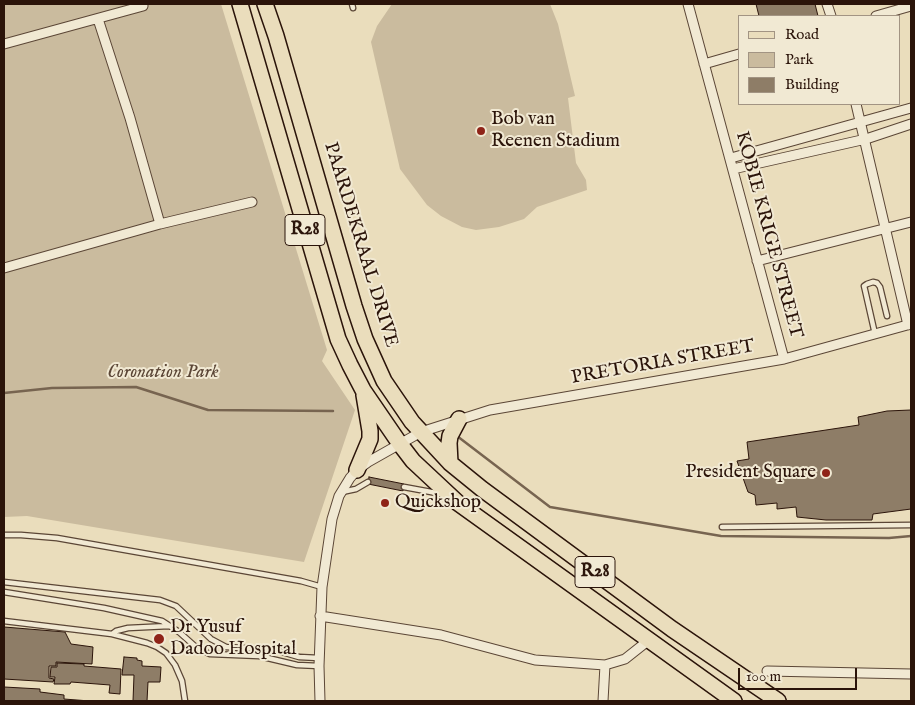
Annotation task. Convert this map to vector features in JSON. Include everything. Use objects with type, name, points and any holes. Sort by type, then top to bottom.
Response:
[{"type":"main road","name":"R28","points":[[240,4],[331,319],[344,354],[363,390],[412,461],[449,495],[486,524],[734,701]]},
{"type":"main road","name":"PAARDEKRAAL DRIVE","points":[[265,4],[365,339],[384,381],[412,422],[450,463],[482,489],[672,629],[778,701]]},
{"type":"main road","points":[[357,470],[370,439],[363,390]]},
{"type":"main road","points":[[450,463],[449,443],[459,419]]},
{"type":"street","name":"KOBIE KRIGE STREET","points":[[688,4],[784,359]]},
{"type":"street","points":[[4,44],[143,6]]},
{"type":"street","points":[[880,15],[911,6]]},
{"type":"street","points":[[98,19],[130,118],[160,224]]},
{"type":"street","points":[[704,64],[738,54]]},
{"type":"street","points":[[856,105],[910,325]]},
{"type":"street","points":[[731,158],[911,108]]},
{"type":"street","points":[[733,169],[866,139],[911,124]]},
{"type":"street","points":[[4,268],[160,224],[252,202]]},
{"type":"street","points":[[757,261],[911,222]]},
{"type":"street","name":"PRETORIA STREET","points":[[357,470],[421,432],[490,410],[784,359],[910,325]]},
{"type":"street","points":[[320,701],[320,616],[322,587],[332,519],[342,492],[357,470]]},
{"type":"street","points":[[320,616],[441,635],[535,660],[604,665],[625,659],[649,640]]},
{"type":"street","points":[[603,701],[604,665]]},
{"type":"street","points":[[767,671],[911,674]]},
{"type":"lane","points":[[875,334],[864,286],[873,282],[877,283],[880,287],[887,316]]},
{"type":"lane","points":[[342,492],[356,489],[368,482]]},
{"type":"lane","points":[[404,488],[449,495]]},
{"type":"lane","points":[[722,526],[911,524]]},
{"type":"lane","points":[[4,535],[58,538],[301,581],[322,587]]},
{"type":"lane","points":[[4,582],[160,600],[176,606],[211,638],[226,648],[275,650],[319,662]]},
{"type":"lane","points":[[4,592],[125,612],[162,621],[197,648],[210,654],[259,656],[297,665],[319,662]]},
{"type":"lane","points":[[4,621],[112,634],[147,643],[166,653],[175,665],[185,701]]},
{"type":"lane","points":[[112,634],[128,628],[170,626]]},
{"type":"green space","name":"Coronation Park","points":[[4,4],[221,4],[327,350],[322,361],[355,410],[304,562],[27,516],[4,517]]},
{"type":"green space","name":"Bob van Reenen Stadium","points":[[392,4],[550,4],[558,24],[575,96],[568,98],[576,163],[586,180],[587,190],[537,207],[524,219],[499,227],[476,230],[462,227],[441,216],[427,205],[400,169],[371,42],[377,26]]},
{"type":"building","points":[[756,4],[815,4],[818,15],[759,15]]},
{"type":"building","name":"President Square","points":[[911,410],[911,509],[873,514],[872,520],[826,520],[797,517],[796,507],[777,509],[777,503],[756,505],[755,495],[748,492],[737,461],[749,459],[747,442],[859,425],[858,417],[887,411]]},
{"type":"building","points":[[369,477],[404,484],[403,491],[368,484]]},
{"type":"building","points":[[4,627],[65,632],[71,644],[93,647],[92,664],[56,662],[56,666],[49,666],[49,678],[54,679],[53,682],[4,679]]},
{"type":"building","points":[[124,657],[137,658],[137,660],[142,661],[142,666],[161,667],[160,682],[148,682],[147,701],[133,701],[134,675],[122,675]]},
{"type":"building","points":[[57,663],[84,664],[84,666],[121,669],[120,694],[109,693],[110,685],[71,682],[70,684],[54,684],[55,677],[50,677],[51,667],[57,667]]},
{"type":"building","points":[[4,687],[40,689],[40,692],[64,695],[64,699],[90,701],[4,701]]},
{"type":"waterway","points":[[4,393],[52,388],[136,387],[208,410],[333,411]]},
{"type":"waterway","points":[[457,436],[550,507],[721,536],[889,538],[911,536]]},
{"type":"place","name":"Bob van Reenen Stadium","points":[[481,131]]},
{"type":"place","name":"President Square","points":[[826,473]]},
{"type":"place","name":"Quickshop","points":[[385,503]]},
{"type":"place","name":"Dr Yusuf Dadoo Hospital","points":[[159,639]]}]
